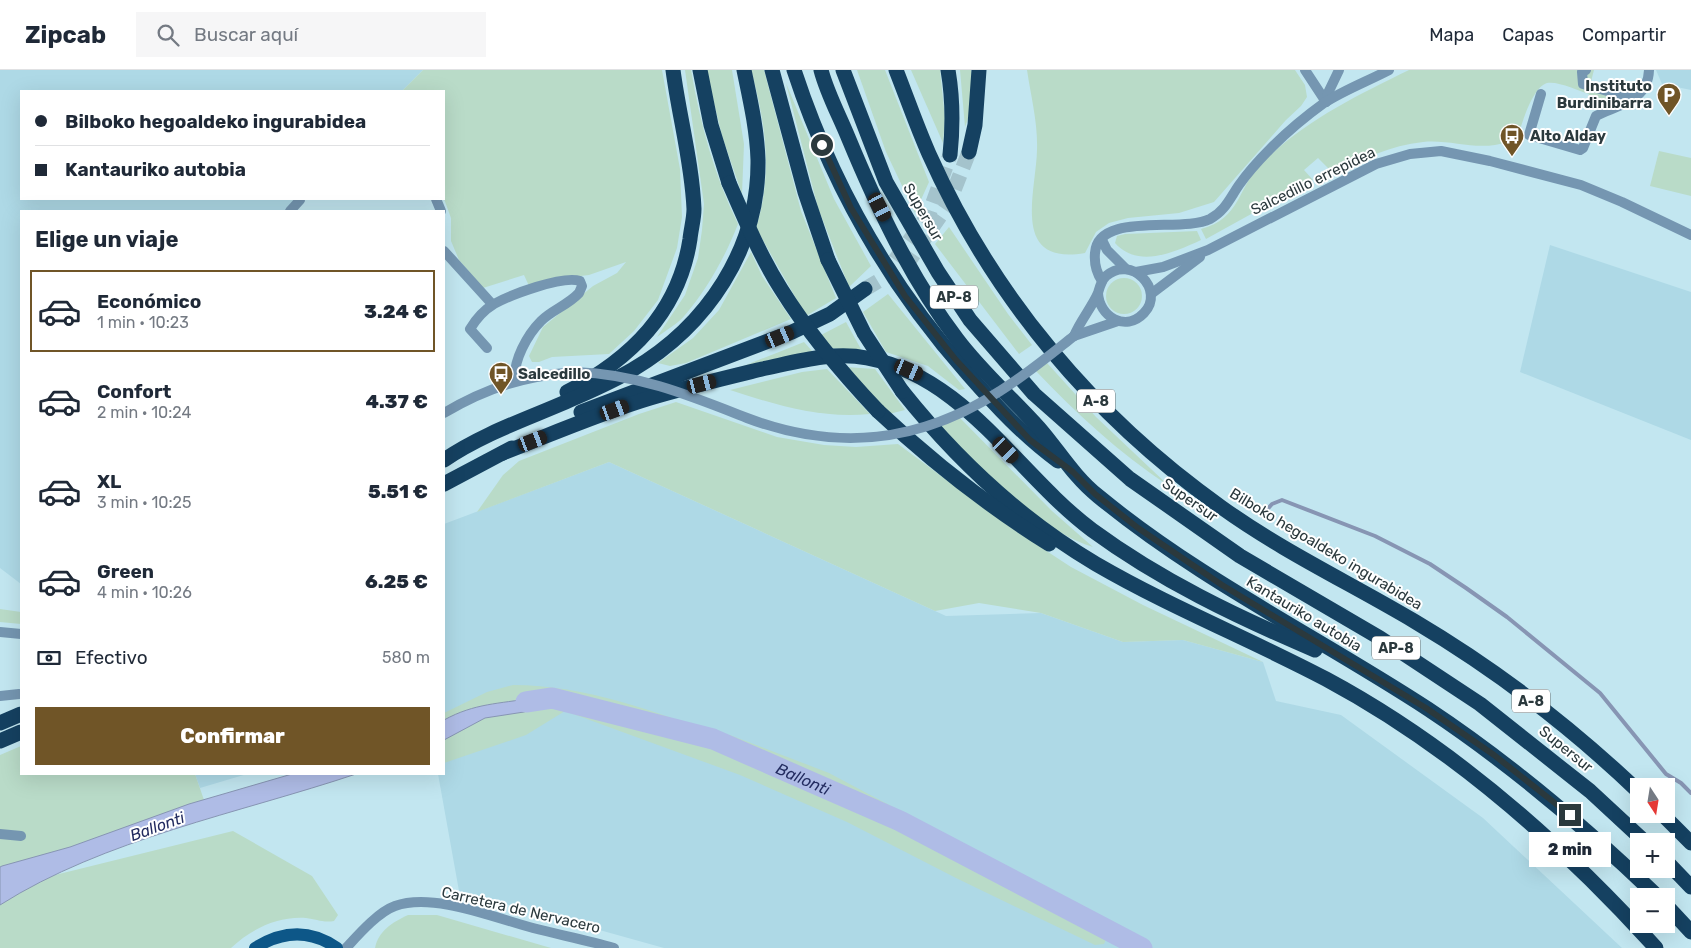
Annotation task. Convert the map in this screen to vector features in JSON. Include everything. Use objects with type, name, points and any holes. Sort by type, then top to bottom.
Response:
[{"type":"highway","points":[[445,459],[509,425],[538,406],[579,386],[622,357],[652,328],[679,282],[688,254],[694,211],[692,182],[673,70]]},
{"type":"highway","points":[[700,70],[711,125],[729,183],[756,242],[781,289],[834,362],[878,412],[937,465],[1006,517],[1077,561],[1096,564]]},
{"type":"highway","points":[[509,425],[577,397],[632,371],[685,331],[704,311],[721,288],[744,244],[755,204],[757,183],[756,135],[744,70]]},
{"type":"highway","points":[[772,70],[805,192],[828,260],[864,333],[902,391],[932,428],[988,485],[1044,529],[1096,564],[1326,679],[1430,745],[1517,812],[1559,849],[1626,914],[1656,948]]},
{"type":"highway","points":[[794,70],[834,175],[868,239],[905,296],[931,331],[994,404],[1030,440],[1073,472]]},
{"type":"highway","name":"AP-8","points":[[820,70],[871,191],[924,289],[958,340],[1041,430],[1073,472]]},
{"type":"highway","name":"Supersur","points":[[843,70],[886,182],[938,272],[970,320],[1034,394],[1130,479],[1240,556],[1380,638],[1480,704],[1590,791],[1635,833]]},
{"type":"highway","name":"Bilboko hegoaldeko ingurabidea","points":[[896,70],[929,155],[966,228],[997,280],[1071,376],[1126,431],[1172,471],[1223,509],[1284,547],[1415,622],[1505,681],[1579,738],[1630,784]]},
{"type":"highway","points":[[948,70],[952,103],[950,155]]},
{"type":"highway","points":[[969,152],[975,125],[979,70]]},
{"type":"highway","points":[[445,483],[587,410],[792,332],[830,314],[865,289]]},
{"type":"highway","points":[[503,453],[650,398],[813,358],[866,358],[899,366],[918,374],[940,387],[1069,511],[1139,562],[1255,624],[1371,674]]},
{"type":"highway","name":"Kantauriko autobia","points":[[1073,472],[1095,494],[1138,528],[1222,585],[1426,708],[1494,755],[1597,838],[1649,888]]},
{"type":"highway","points":[[0,723],[20,714]]},
{"type":"highway","points":[[0,741],[20,732]]},
{"type":"highway","points":[[1671,823],[1691,843]]},
{"type":"highway","points":[[1675,870],[1691,887]]},
{"type":"highway","points":[[1675,915],[1691,932]]},
{"type":"main road","points":[[255,948],[270,939],[289,934],[308,934],[326,940],[337,948]]},
{"type":"street","points":[[1305,70],[1326,102]]},
{"type":"street","points":[[1326,102],[1328,93],[1339,70]]},
{"type":"street","points":[[1102,281],[1095,271],[1094,255],[1095,246],[1107,232],[1114,229],[1199,223],[1218,214],[1226,207],[1240,184],[1272,147],[1326,102],[1389,70]]},
{"type":"street","points":[[1586,70],[1582,72],[1583,84],[1634,99]]},
{"type":"street","points":[[1541,94],[1529,135],[1580,150],[1583,148],[1596,116],[1634,99],[1646,86],[1649,70]]},
{"type":"street","name":"Salcedillo errepidea","points":[[1208,250],[1376,164],[1410,154],[1441,151],[1490,161],[1581,185],[1691,234]]},
{"type":"street","points":[[291,210],[300,200]]},
{"type":"street","points":[[445,412],[488,390],[515,380],[576,372],[615,374],[643,380],[684,392],[788,432],[828,439],[873,438],[922,428],[962,413],[1001,391],[1074,336],[1118,321],[1134,320],[1141,316],[1150,302],[1149,285],[1107,250],[1102,240]]},
{"type":"street","points":[[1074,336],[1081,320],[1098,293],[1102,281],[1112,272],[1163,267],[1208,250]]},
{"type":"street","points":[[1151,294],[1208,250]]},
{"type":"street","points":[[445,252],[492,304]]},
{"type":"street","points":[[488,348],[470,329],[492,304],[555,282],[573,279],[582,283],[581,290],[575,298],[541,322],[520,352],[515,365],[515,380]]},
{"type":"street","points":[[1098,293],[1098,301],[1105,314],[1118,321]]},
{"type":"street","points":[[0,632],[20,634]]},
{"type":"street","points":[[0,696],[20,694]]},
{"type":"street","points":[[0,834],[21,836]]},
{"type":"street","name":"Carretera de Nervacero","points":[[346,948],[367,926],[394,906],[417,902],[481,913],[614,948]]},
{"type":"shaded area","points":[[0,70],[423,70],[403,90],[20,90],[20,200],[297,200],[287,210],[20,210],[20,583],[0,568]]},
{"type":"shaded area","points":[[1656,70],[1691,70],[1691,90],[1662,84]]},
{"type":"shaded area","points":[[1550,245],[1691,292],[1691,440],[1520,372]]},
{"type":"shaded area","points":[[609,462],[946,616],[1041,613],[1123,642],[1183,640],[1263,662],[1276,701],[1341,715],[1483,818],[1622,948],[664,948],[459,891],[438,775],[445,775],[445,524]]},
{"type":"shaded area","points":[[195,775],[244,775],[200,788]]},
{"type":"green space","points":[[423,70],[662,70],[680,169],[682,217],[677,248],[658,300],[634,331],[609,354],[552,357],[539,362],[532,362],[529,356],[543,327],[593,286],[617,273],[626,262],[589,275],[555,279],[530,288],[524,275],[483,288],[459,260],[451,241],[451,218],[444,200],[445,90],[403,90]]},
{"type":"green space","points":[[685,70],[691,70],[699,110],[715,168],[738,224],[722,260],[701,294],[682,318],[657,337],[685,295],[698,258],[702,230],[704,204]]},
{"type":"green space","points":[[706,70],[732,70],[744,144],[742,194],[722,136]]},
{"type":"green space","points":[[751,70],[764,70],[801,211],[836,298],[806,316],[756,228],[764,188],[766,149],[764,129]]},
{"type":"green space","points":[[857,70],[885,70],[929,182],[915,213],[886,152]]},
{"type":"green space","points":[[911,70],[940,70],[945,118],[943,143]]},
{"type":"green space","points":[[960,70],[971,70],[973,84],[972,99],[965,127]]},
{"type":"green space","points":[[1027,70],[1295,70],[1305,85],[1307,97],[1214,202],[1179,213],[1128,218],[1109,223],[1096,232],[1085,253],[1061,254],[1046,248],[1037,237],[1032,223],[1037,140]]},
{"type":"green space","points":[[1409,70],[1594,70],[1589,89],[1620,100],[1604,105],[1587,101],[1589,94],[1563,85],[1547,83],[1537,91],[1533,98],[1525,114],[1519,134],[1505,131],[1507,142],[1486,146],[1423,142],[1399,146],[1333,173],[1318,158],[1304,170],[1313,180],[1206,239],[1201,229],[1224,218],[1255,172],[1279,147],[1332,110]]},
{"type":"green space","points":[[786,83],[834,199],[871,266],[849,287],[818,208]]},
{"type":"green space","points":[[1659,151],[1691,158],[1691,196],[1650,186]]},
{"type":"green space","points":[[949,227],[1008,314],[1032,345],[1019,354],[935,244]]},
{"type":"green space","points":[[1197,231],[1201,240],[1157,256],[1145,257],[1134,255],[1124,251],[1115,243],[1117,236],[1125,234]]},
{"type":"green space","points":[[751,252],[762,276],[791,319],[686,363],[670,366],[658,363],[693,338],[719,310]]},
{"type":"green space","points":[[1124,278],[1131,279],[1137,283],[1141,289],[1141,303],[1137,309],[1131,313],[1124,314],[1117,313],[1111,309],[1107,303],[1106,296],[1107,289],[1111,283],[1117,279]]},
{"type":"green space","points":[[888,294],[965,389],[959,390],[928,366],[886,352],[863,312]]},
{"type":"green space","points":[[846,322],[862,351],[829,348],[821,335]]},
{"type":"green space","points":[[804,342],[813,352],[741,367]]},
{"type":"green space","points":[[1047,363],[1096,417],[1169,486],[1133,460],[1066,402],[1035,370]]},
{"type":"green space","points":[[845,367],[875,369],[905,410],[889,414]]},
{"type":"green space","points":[[827,369],[870,414],[816,413],[782,406],[730,390],[802,372]]},
{"type":"green space","points":[[676,402],[777,437],[824,445],[856,447],[898,444],[1010,527],[1071,567],[1143,605],[1263,662],[1183,640],[1123,642],[1041,613],[979,603],[935,611],[609,462],[477,512],[503,475],[519,461],[639,414]]},
{"type":"green space","points":[[958,416],[1052,511],[1093,547],[1073,539],[1031,512],[938,426]]},
{"type":"green space","points":[[0,609],[20,612],[20,624],[0,622]]},
{"type":"green space","points":[[513,685],[567,690],[646,709],[723,736],[730,735],[829,773],[1113,924],[1104,944],[1095,945],[956,878],[847,822],[740,775],[565,711],[526,735],[445,763],[445,713],[487,692]]},
{"type":"green space","points":[[20,746],[20,775],[195,775],[204,800],[70,847],[0,867],[0,755]]},
{"type":"green space","points":[[233,831],[312,876],[338,915],[334,921],[326,922],[306,918],[285,919],[256,930],[231,948],[0,948],[0,897],[55,875]]},
{"type":"green space","points":[[408,915],[437,915],[551,948],[375,948],[383,932],[392,924]]},
{"type":"water","points":[[532,698],[559,699],[524,712],[485,718],[445,739],[445,719],[466,710]]},
{"type":"water","points":[[289,775],[353,775],[174,829],[128,845],[83,862],[40,882],[0,905],[0,867],[70,847],[189,804]]},
{"type":"waterway","points":[[1264,513],[1272,504],[1282,500],[1375,536],[1430,564],[1507,617],[1600,693],[1666,774],[1681,783],[1691,793]]},
{"type":"waterway","name":"Ballonti","points":[[526,702],[552,698],[713,739],[900,821],[1142,948]]},
{"type":"tunnel","points":[[865,289],[907,264],[949,203],[969,152]]},
{"type":"tunnel","points":[[895,260],[929,214],[950,155]]},
{"type":"place","name":"Instituto Burdinibarra","points":[[1669,116]]},
{"type":"place","name":"Alto Alday","points":[[1512,157]]},
{"type":"place","name":"Salcedillo","points":[[501,395]]},
{"type":"route","points":[[822,145],[834,175],[868,239],[905,296],[931,331],[994,404],[1030,440],[1073,472],[1095,494],[1138,528],[1222,585],[1426,708],[1494,755],[1570,815]]}]
